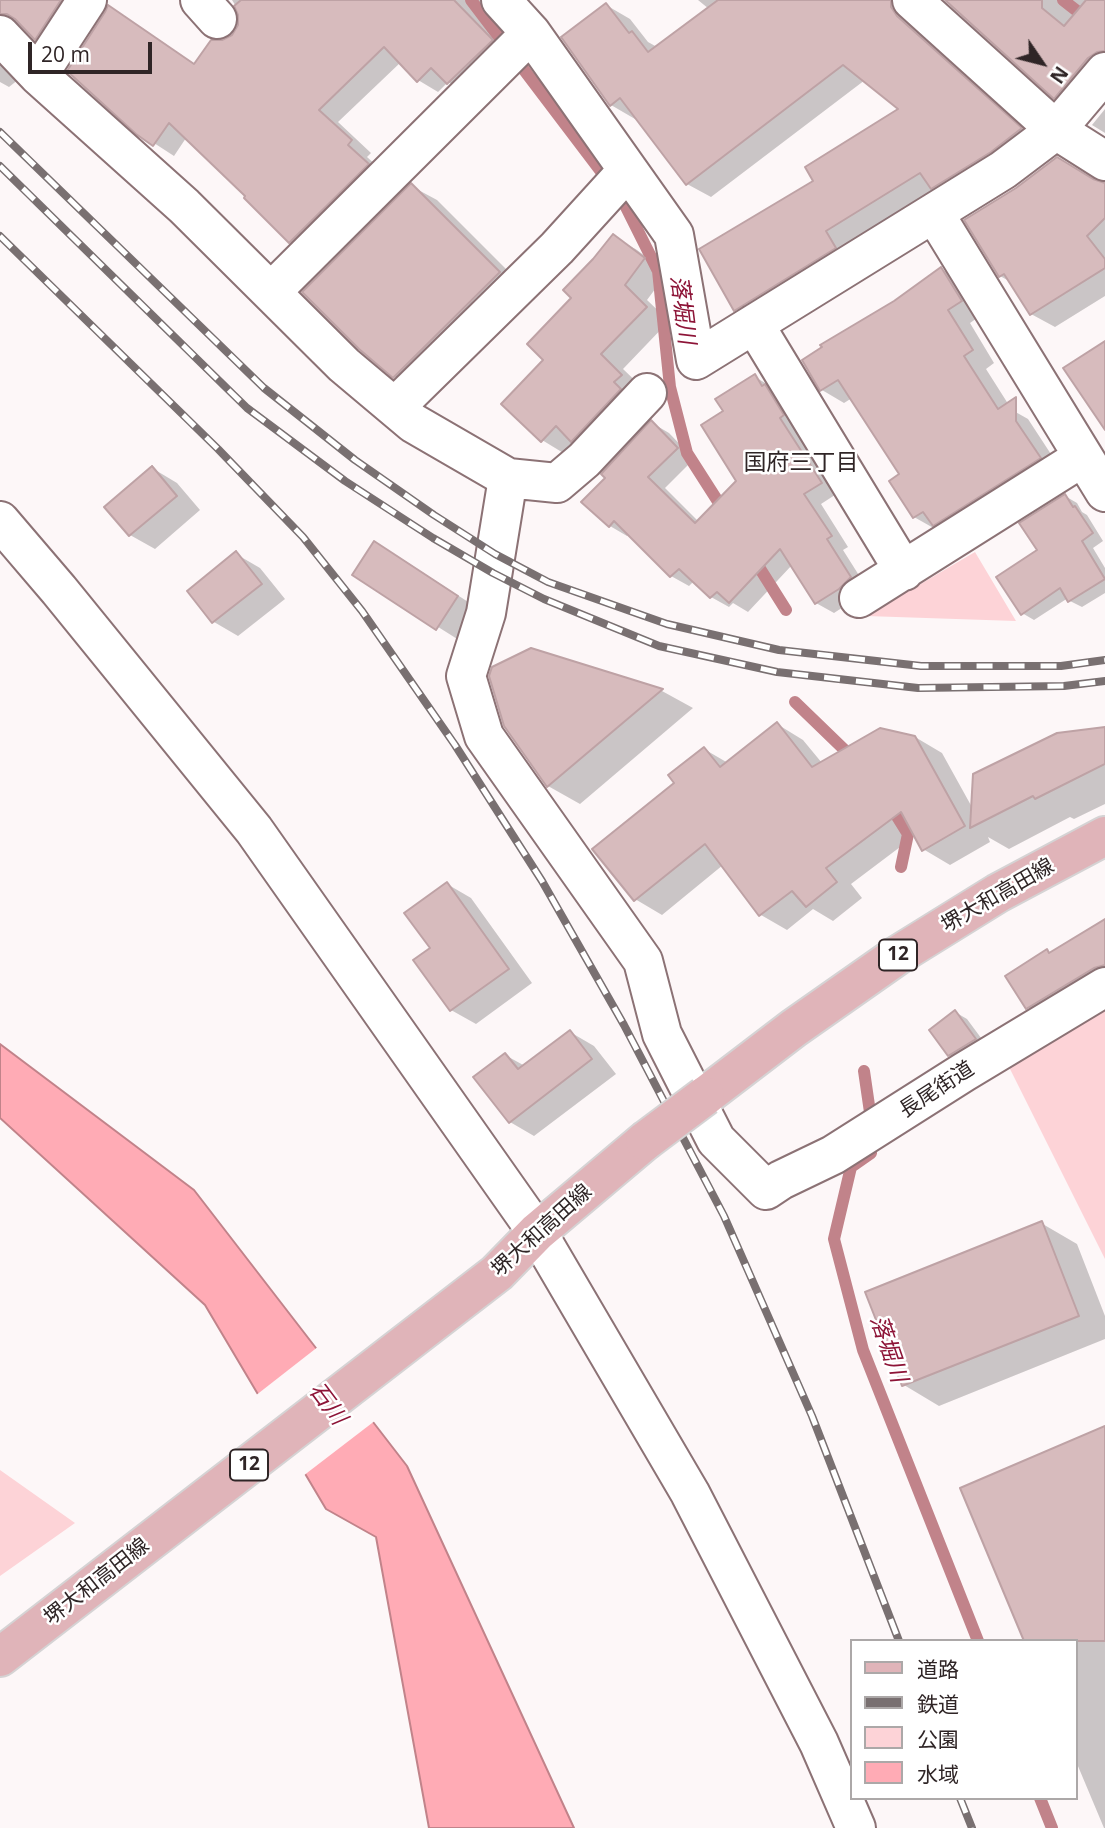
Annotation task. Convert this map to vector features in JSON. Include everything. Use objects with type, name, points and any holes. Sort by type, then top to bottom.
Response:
[{"type":"main road","name":"堺大和高田線","points":[[0,1657],[497,1273],[537,1232],[645,1141],[794,1028],[898,955],[998,893],[1105,836]]},
{"type":"street","points":[[38,75],[86,0]]},
{"type":"street","points":[[501,0],[519,46],[618,180],[674,235],[696,360],[1003,170],[1056,130],[1105,72]]},
{"type":"street","points":[[912,0],[1056,130],[1105,161]]},
{"type":"street","points":[[0,35],[38,75],[184,206],[344,365],[413,423],[508,478],[557,482],[584,460],[647,393]]},
{"type":"street","points":[[271,292],[519,46]]},
{"type":"street","points":[[395,407],[556,248],[618,180]]},
{"type":"street","points":[[934,213],[1105,492]]},
{"type":"street","points":[[754,324],[904,571]]},
{"type":"street","points":[[859,598],[1083,457]]},
{"type":"street","name":"長尾街道","points":[[508,478],[486,613],[466,676],[484,736],[643,961],[662,1034],[716,1140],[766,1190],[833,1155],[1105,987]]},
{"type":"street","points":[[0,521],[254,830],[537,1232],[690,1493],[819,1743],[856,1828]]},
{"type":"green space","points":[[975,552],[1016,621],[866,616]]},
{"type":"green space","points":[[1105,1007],[1105,1259],[1007,1063]]},
{"type":"green space","points":[[0,1470],[75,1523],[0,1576]]},
{"type":"water","name":"石川","points":[[0,1044],[194,1190],[407,1466],[574,1828],[429,1828],[376,1537],[326,1509],[205,1305],[0,1118]]},
{"type":"pier","points":[[319,1346],[376,1420],[303,1476],[255,1396]]},
{"type":"building","points":[[0,0],[61,0],[35,40],[15,19],[7,14],[0,14]]},
{"type":"building","points":[[241,0],[454,0],[493,40],[447,84],[431,68],[417,82],[384,47],[319,110],[352,140],[348,145],[369,164],[289,243],[245,196],[169,123],[153,146],[136,134],[67,71],[108,5],[194,64],[211,40],[222,40],[232,35],[238,25],[234,6]]},
{"type":"building","points":[[718,0],[891,0],[891,7],[897,16],[1022,128],[991,152],[931,189],[920,173],[826,231],[836,248],[734,311],[699,249],[813,181],[805,167],[898,109],[843,65],[686,185],[620,98],[610,106],[561,37],[606,3],[648,52]]},
{"type":"building","points":[[945,0],[1042,0],[1042,8],[1064,26],[1086,0],[1105,0],[1105,51],[1097,52],[1088,58],[1054,99]]},
{"type":"building","points":[[1057,157],[1093,179],[1105,183],[1105,218],[1087,236],[1105,259],[1105,268],[1030,315],[1004,274],[999,277],[964,220],[1016,188]]},
{"type":"building","points":[[411,183],[500,272],[393,378],[359,349],[302,292]]},
{"type":"building","points":[[613,234],[645,258],[625,285],[647,307],[601,354],[622,375],[614,382],[621,389],[571,442],[556,426],[541,442],[501,404],[543,360],[527,344],[571,298],[563,290]]},
{"type":"building","points":[[941,267],[962,301],[948,310],[973,350],[964,356],[998,409],[1016,397],[1016,421],[1041,458],[933,526],[923,512],[913,518],[889,481],[899,474],[838,380],[820,391],[802,360],[822,347],[820,345],[894,301]]},
{"type":"building","points":[[1105,341],[1105,430],[1063,368]]},
{"type":"building","points":[[755,374],[762,386],[765,384],[784,415],[780,418],[822,483],[804,494],[832,536],[827,539],[851,577],[839,589],[815,604],[780,549],[729,603],[717,592],[710,598],[679,569],[670,577],[614,521],[609,527],[581,502],[605,478],[601,474],[651,420],[678,448],[648,477],[695,523],[736,481],[701,425],[723,411],[715,399]]},
{"type":"building","points":[[152,466],[177,496],[129,536],[104,507]]},
{"type":"building","points":[[1065,494],[1093,533],[1082,541],[1105,579],[1068,602],[1060,588],[1021,615],[996,577],[1037,550],[1019,523]]},
{"type":"building","points":[[374,541],[458,596],[436,630],[352,575]]},
{"type":"building","points":[[236,551],[262,584],[212,623],[187,591]]},
{"type":"building","points":[[531,648],[663,689],[547,787],[504,726],[489,676],[492,667]]},
{"type":"building","points":[[777,722],[812,767],[880,728],[915,736],[965,826],[922,851],[901,812],[826,868],[837,882],[806,907],[792,891],[759,916],[705,844],[634,901],[592,849],[674,783],[668,775],[704,747],[720,767]]},
{"type":"building","points":[[1105,727],[1105,764],[970,828],[973,774],[1057,733]]},
{"type":"building","points":[[447,882],[509,969],[450,1011],[413,960],[430,948],[404,913]]},
{"type":"building","points":[[1105,919],[1105,965],[1094,968],[1026,1009],[1005,976],[1047,949],[1049,953]]},
{"type":"building","points":[[955,1010],[976,1039],[948,1056],[929,1030]]},
{"type":"building","points":[[570,1030],[592,1059],[509,1123],[473,1077],[505,1053],[518,1069]]},
{"type":"building","points":[[1042,1221],[1079,1316],[902,1386],[865,1292]]},
{"type":"building","points":[[1105,1426],[1105,1641],[1023,1639],[960,1488]]},
{"type":"waterway","name":"落堀川","points":[[471,0],[622,199],[658,271],[670,387],[687,453],[726,514]]},
{"type":"waterway","points":[[1063,0],[1105,33]]},
{"type":"waterway","name":"落堀川","points":[[752,556],[786,610]]},
{"type":"waterway","name":"落堀川","points":[[795,702],[855,760]]},
{"type":"waterway","name":"落堀川","points":[[888,802],[908,834],[901,867]]},
{"type":"waterway","name":"落堀川","points":[[864,1071],[872,1126]]},
{"type":"waterway","name":"落堀川","points":[[871,1153],[851,1167],[834,1239],[863,1350],[977,1639]]},
{"type":"waterway","name":"落堀川","points":[[1041,1800],[1052,1828]]},
{"type":"railway","points":[[0,132],[264,388],[355,460],[434,515],[495,554],[548,582],[667,624],[779,650],[921,666],[1061,666],[1105,660]]},
{"type":"railway","points":[[0,166],[247,408],[345,481],[433,538],[544,599],[659,646],[777,672],[918,688],[1064,686],[1105,681]]},
{"type":"railway","points":[[0,236],[218,449],[303,537],[362,611],[455,745],[542,881],[624,1025],[724,1216],[812,1416],[898,1639]]},
{"type":"railway","points":[[961,1800],[972,1828]]},
{"type":"district","name":"国府三丁目","points":[[801,463]]}]
